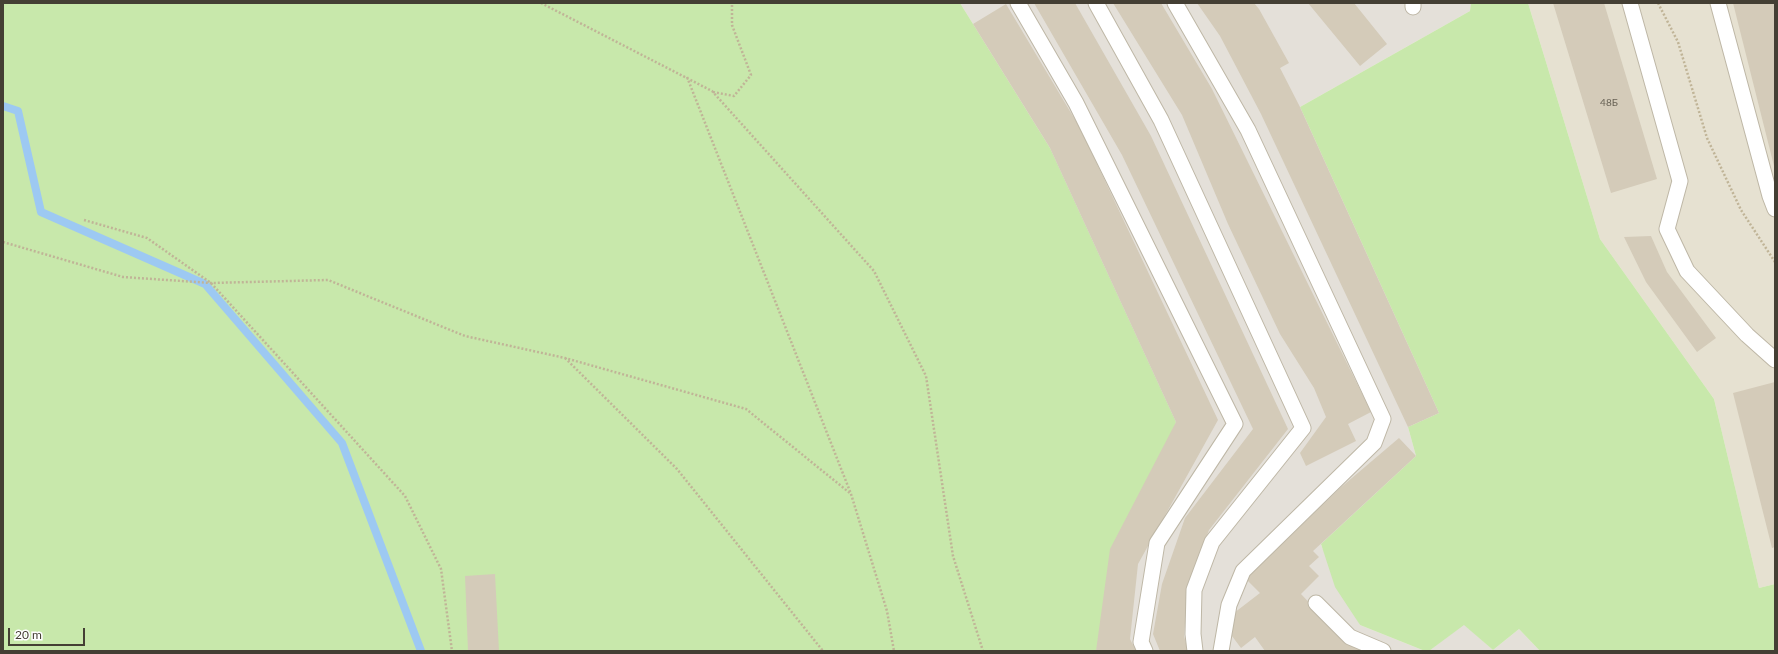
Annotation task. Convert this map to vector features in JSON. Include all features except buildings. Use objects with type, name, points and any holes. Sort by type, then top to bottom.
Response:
[{"type":"lane","points":[[1018,3],[1076,103],[1235,424],[1157,543],[1141,642],[1145,651]]},
{"type":"lane","points":[[1096,3],[1161,120],[1303,428],[1212,542],[1194,590],[1193,634],[1195,651]]},
{"type":"lane","points":[[1175,3],[1248,130],[1383,419],[1374,442],[1243,571],[1229,605],[1221,651]]},
{"type":"lane","points":[[1630,3],[1680,180],[1667,229],[1687,271],[1747,335],[1775,360]]},
{"type":"lane","points":[[1718,3],[1770,196],[1775,209]]},
{"type":"lane","points":[[1316,603],[1350,637],[1383,651]]},
{"type":"path","points":[[541,3],[712,91],[734,96],[751,74],[732,25],[732,3]]},
{"type":"path","points":[[1658,3],[1678,42],[1707,138],[1741,210],[1775,262]]},
{"type":"path","points":[[687,77],[851,494],[888,611],[894,651]]},
{"type":"path","points":[[712,91],[874,271],[926,376],[953,556],[983,651]]},
{"type":"path","points":[[84,220],[147,238],[210,283],[405,496],[441,570],[452,651]]},
{"type":"path","points":[[3,242],[123,277],[210,283],[328,280],[465,336],[565,358],[746,409],[851,494]]},
{"type":"path","points":[[565,358],[677,469],[824,651]]},
{"type":"shaded area","points":[[960,3],[1471,3],[1470,11],[1300,107],[1439,413],[1408,427],[1416,456],[1321,545],[1360,625],[1425,651],[1096,651],[1050,148]]},
{"type":"shaded area","points":[[1528,3],[1775,3],[1775,584],[1759,588],[1714,399],[1600,239]]},
{"type":"shaded area","points":[[1464,624],[1493,650],[1519,629],[1540,651],[1429,651]]},
{"type":"green space","points":[[3,3],[960,3],[1050,148],[1176,422],[1096,651],[3,651]]},
{"type":"green space","points":[[1471,3],[1528,3],[1600,239],[1714,399],[1759,588],[1775,584],[1775,651],[1540,651],[1519,629],[1493,650],[1464,625],[1429,651],[1425,651],[1360,625],[1335,587],[1321,544],[1416,456],[1408,427],[1439,413],[1300,107],[1470,11]]},
{"type":"waterway","points":[[3,106],[18,111],[41,212],[205,284],[342,443],[421,651]]}]
